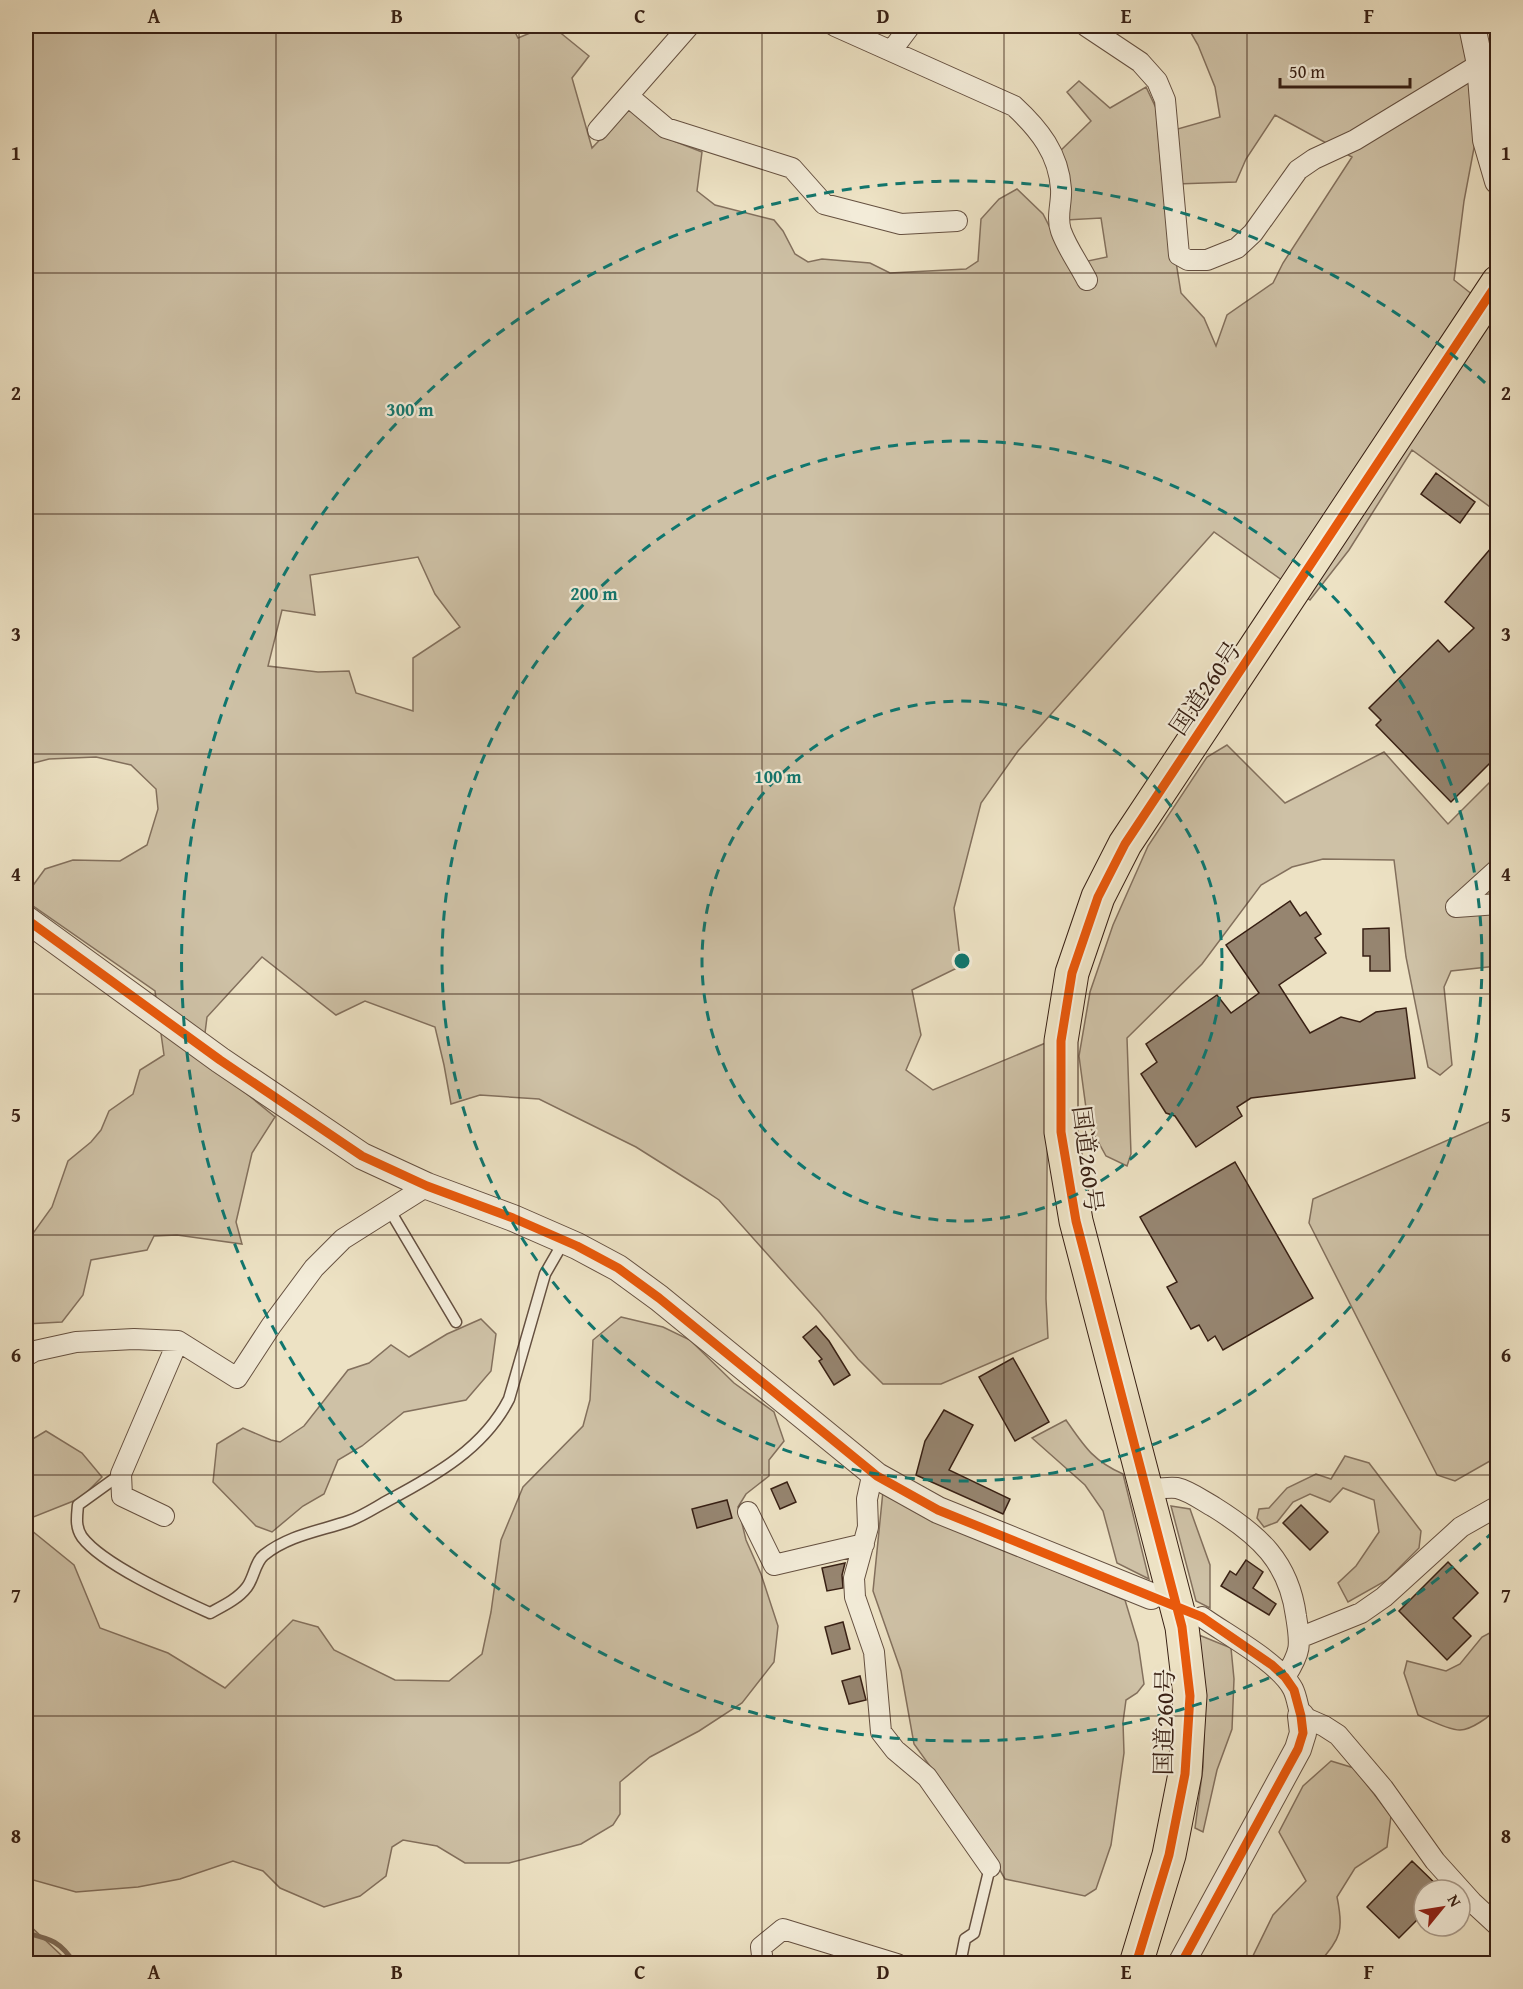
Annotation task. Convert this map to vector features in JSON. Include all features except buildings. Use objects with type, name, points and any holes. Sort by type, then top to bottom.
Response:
[{"type":"highway","name":"国道260号","points":[[1136,1964],[1169,1855],[1183,1786],[1190,1696],[1182,1627],[1076,1221],[1061,1132],[1061,1041],[1072,974],[1098,897],[1125,844],[1497,282]]},
{"type":"street","points":[[598,130],[689,26]]},
{"type":"street","points":[[835,26],[1014,106],[1035,126],[1046,140],[1054,160],[1061,189],[1060,229],[1087,280]]},
{"type":"street","points":[[892,50],[910,26]]},
{"type":"street","points":[[1086,26],[1140,62],[1157,81],[1165,100],[1172,202],[1179,255],[1188,260],[1207,260],[1237,248],[1253,234],[1298,170],[1314,159],[1355,140],[1480,64]]},
{"type":"street","points":[[1472,26],[1480,64],[1486,140],[1497,181]]},
{"type":"street","points":[[628,96],[666,128],[792,168],[824,204],[901,224],[957,221]]},
{"type":"street","points":[[1497,869],[1456,908],[1497,904]]},
{"type":"street","points":[[26,919],[220,1060],[362,1156],[427,1186],[564,1240],[618,1268],[659,1298],[873,1472],[938,1510],[1151,1596]]},
{"type":"street","points":[[26,1356],[35,1351],[76,1342],[134,1339],[178,1341],[237,1378],[271,1326],[314,1268],[343,1239],[427,1186]]},
{"type":"street","points":[[164,1516],[122,1496],[121,1474],[178,1341]]},
{"type":"street","points":[[873,1472],[867,1499],[868,1527],[854,1578],[855,1597],[874,1652],[881,1732],[895,1750],[927,1778],[990,1867]]},
{"type":"street","points":[[1145,1490],[1178,1488],[1190,1493],[1227,1515],[1269,1550],[1282,1569],[1293,1594],[1299,1638],[1297,1658],[1285,1677]]},
{"type":"street","points":[[1299,1638],[1361,1613],[1384,1597],[1461,1527],[1497,1506]]},
{"type":"street","points":[[748,1512],[774,1565],[864,1544]]},
{"type":"street","points":[[1180,1964],[1298,1749],[1303,1732],[1294,1690],[1285,1677],[1272,1665],[1202,1617]]},
{"type":"street","points":[[1301,1716],[1338,1735],[1383,1788],[1435,1861],[1497,1926]]},
{"type":"street","points":[[763,1964],[761,1947],[783,1929],[874,1960],[897,1964]]},
{"type":"lane","points":[[388,1209],[456,1322]]},
{"type":"lane","points":[[121,1474],[78,1505],[76,1519],[81,1536],[101,1556],[174,1597],[210,1613],[234,1599],[248,1587],[262,1556],[290,1540],[351,1520],[405,1492],[442,1470],[484,1436],[500,1416],[509,1399],[545,1274],[564,1240]]},
{"type":"lane","points":[[960,1964],[965,1939],[974,1933],[990,1867]]},
{"type":"shaded area","points":[[26,26],[512,26],[518,38],[552,26],[589,56],[572,78],[592,148],[632,106],[674,141],[702,152],[697,191],[715,205],[774,220],[783,231],[795,254],[808,262],[822,259],[870,263],[890,273],[966,269],[978,261],[981,219],[999,199],[1017,189],[1043,214],[1062,251],[1074,264],[1107,257],[1101,218],[1066,220],[1056,155],[1091,121],[1067,92],[1079,81],[1110,108],[1146,87],[1156,108],[1161,168],[1181,293],[1204,318],[1216,346],[1227,315],[1273,283],[1283,263],[1352,157],[1275,115],[1246,159],[1236,182],[1176,184],[1174,130],[1220,117],[1215,87],[1198,45],[1187,26],[1483,26],[1489,68],[1464,201],[1454,280],[1497,314],[1497,512],[1412,450],[1349,550],[1310,600],[1214,532],[1018,751],[981,803],[954,908],[961,966],[912,990],[921,1035],[906,1070],[933,1090],[1048,1042],[1046,1299],[1048,1338],[941,1384],[883,1384],[858,1359],[719,1200],[636,1147],[539,1099],[480,1095],[451,1104],[435,1027],[365,1001],[336,1015],[262,957],[207,1017],[202,1057],[275,1117],[252,1153],[236,1222],[242,1244],[177,1235],[154,1236],[147,1250],[91,1260],[83,1295],[62,1322],[26,1324],[26,1243],[52,1207],[68,1161],[91,1142],[101,1130],[109,1111],[133,1094],[140,1070],[164,1055],[155,991],[26,901],[26,895],[45,869],[73,860],[120,861],[147,845],[158,809],[156,789],[131,765],[96,757],[49,759],[26,765]],"holes":[[[418,557],[435,594],[460,627],[413,658],[413,711],[356,693],[349,671],[318,672],[268,666],[282,610],[315,615],[310,575]]]},
{"type":"shaded area","points":[[1227,745],[1285,803],[1384,752],[1448,824],[1497,775],[1497,966],[1451,971],[1444,987],[1452,1065],[1440,1075],[1428,1067],[1406,957],[1394,860],[1323,859],[1292,867],[1261,885],[1202,964],[1127,1038],[1131,1154],[1127,1166],[1106,1156],[1088,1123],[1079,1056],[1090,992],[1113,925],[1148,846],[1207,757]]},
{"type":"shaded area","points":[[1489,1122],[1498,1126],[1497,1457],[1455,1481],[1437,1475],[1309,1223],[1313,1199]]},
{"type":"shaded area","points":[[621,1317],[663,1327],[690,1340],[734,1383],[774,1412],[784,1441],[769,1460],[769,1476],[746,1494],[738,1507],[746,1540],[761,1574],[778,1626],[774,1662],[742,1703],[699,1731],[650,1757],[620,1782],[620,1814],[613,1825],[581,1844],[509,1863],[465,1863],[437,1846],[403,1840],[392,1847],[386,1876],[360,1896],[324,1907],[280,1888],[263,1871],[233,1861],[180,1879],[138,1887],[76,1892],[26,1878],[26,1526],[74,1565],[100,1628],[168,1653],[225,1688],[293,1620],[318,1627],[334,1650],[395,1680],[449,1681],[482,1654],[491,1612],[501,1540],[523,1487],[583,1426],[590,1400],[593,1340]]},
{"type":"shaded area","points":[[481,1319],[496,1334],[491,1371],[466,1400],[404,1412],[362,1446],[338,1460],[324,1494],[303,1506],[272,1532],[256,1526],[213,1482],[217,1444],[243,1428],[280,1442],[304,1426],[348,1370],[369,1363],[391,1345],[409,1357],[447,1334]]},
{"type":"shaded area","points":[[1066,1420],[1090,1452],[1104,1464],[1123,1474],[1149,1579],[1117,1563],[1103,1511],[1085,1485],[1032,1438]]},
{"type":"shaded area","points":[[46,1431],[82,1453],[102,1477],[81,1498],[26,1520],[26,1443]]},
{"type":"shaded area","points":[[1345,1456],[1369,1463],[1421,1531],[1419,1548],[1387,1580],[1348,1602],[1338,1583],[1356,1566],[1379,1532],[1374,1500],[1343,1488],[1330,1502],[1310,1494],[1293,1502],[1277,1522],[1264,1527],[1257,1518],[1259,1509],[1269,1508],[1287,1488],[1316,1474],[1331,1479]]},
{"type":"shaded area","points":[[883,1491],[933,1520],[1125,1600],[1138,1643],[1144,1684],[1137,1693],[1126,1700],[1123,1722],[1124,1753],[1111,1845],[1096,1889],[1085,1896],[1005,1879],[979,1834],[914,1744],[901,1671],[873,1591]]},
{"type":"shaded area","points":[[1171,1506],[1190,1509],[1210,1565],[1210,1608],[1196,1601]]},
{"type":"shaded area","points":[[1497,1629],[1497,1708],[1475,1725],[1460,1730],[1445,1727],[1418,1715],[1404,1673],[1407,1661],[1446,1671],[1460,1664],[1482,1637]]},
{"type":"shaded area","points":[[1199,1635],[1231,1648],[1234,1679],[1232,1729],[1217,1770],[1203,1832],[1195,1828],[1203,1767],[1205,1700]]},
{"type":"shaded area","points":[[1331,1761],[1354,1768],[1391,1816],[1387,1847],[1355,1868],[1337,1897],[1340,1918],[1339,1933],[1319,1963],[1249,1964],[1273,1915],[1306,1881],[1279,1832],[1303,1786]]},
{"type":"shaded area","points":[[26,1922],[61,1955],[66,1963],[26,1963]]},
{"type":"waterway","points":[[26,1933],[54,1942],[65,1950],[75,1964]]},
{"type":"cycle path","points":[[1136,1964],[1169,1855],[1185,1774],[1190,1696],[1182,1627],[1076,1221],[1061,1132],[1061,1041],[1072,973],[1098,897],[1125,844],[1498,282]]},
{"type":"cycle path","points":[[26,919],[220,1060],[362,1156],[427,1186],[513,1218],[577,1246],[618,1268],[659,1298],[877,1476],[938,1510],[1202,1617],[1272,1665],[1285,1677],[1294,1690],[1303,1733],[1298,1749],[1181,1964]]}]
